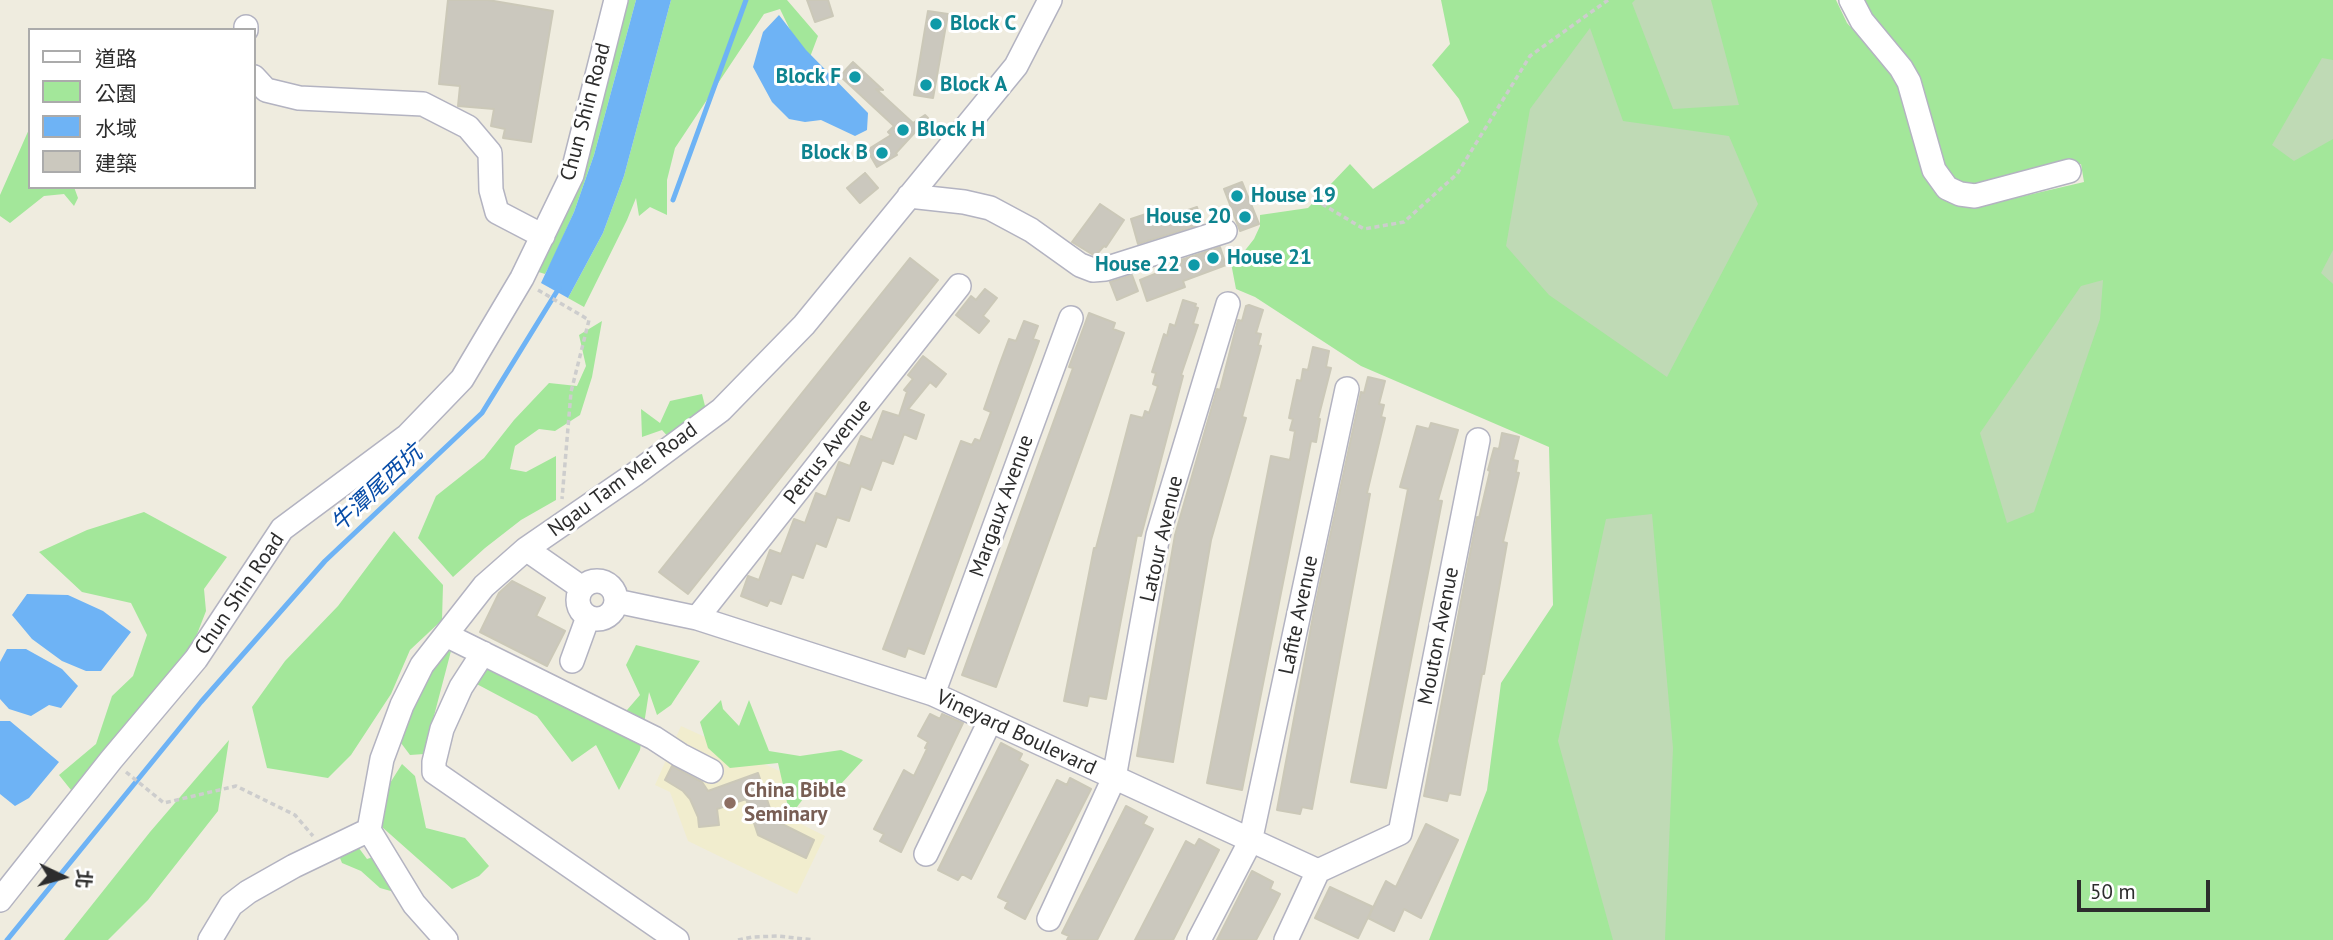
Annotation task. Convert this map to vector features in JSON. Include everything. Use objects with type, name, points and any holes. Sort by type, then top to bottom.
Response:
[{"type":"street","name":"Chun Shin Road","points":[[0,900],[111,760],[196,659],[282,528],[407,436],[462,379],[521,280],[572,175],[616,0]]},
{"type":"street","name":"Ngau Tam Mei Road","points":[[369,830],[389,735],[422,665],[484,586],[526,549],[635,474],[721,410],[804,325],[1016,66],[1050,0]]},
{"type":"street","points":[[1851,0],[1863,22],[1905,73],[1913,92],[1934,170],[1947,188],[1960,194],[1975,196],[2069,171]]},
{"type":"street","points":[[256,79],[266,90],[299,98],[423,104],[468,127],[490,153],[491,190],[497,212],[542,236]]},
{"type":"street","points":[[909,196],[964,202],[990,208],[1031,230],[1080,265],[1093,270],[1105,269],[1225,231]]},
{"type":"street","name":"Petrus Avenue","points":[[697,618],[959,286]]},
{"type":"street","name":"Latour Avenue","points":[[1049,919],[1114,778],[1158,535],[1228,304]]},
{"type":"street","name":"Margaux Avenue","points":[[933,694],[1071,317]]},
{"type":"street","name":"Lafite Avenue","points":[[1199,940],[1250,842],[1347,389]]},
{"type":"street","name":"Mouton Avenue","points":[[1318,871],[1400,833],[1478,440]]},
{"type":"street","points":[[526,549],[582,587]]},
{"type":"street","points":[[592,581],[604,581],[613,589],[616,601],[612,612],[601,619],[588,617],[583,613],[578,600],[582,587],[592,581]]},
{"type":"street","name":"Vineyard Boulevard","points":[[616,601],[697,618],[933,694],[1318,871]]},
{"type":"street","points":[[572,661],[588,617]]},
{"type":"street","points":[[446,635],[654,738],[712,771]]},
{"type":"street","points":[[483,653],[461,687],[442,729],[433,762],[434,772],[677,940]]},
{"type":"street","points":[[926,855],[990,721]]},
{"type":"street","points":[[210,940],[231,905],[271,879],[369,830],[414,904],[446,940]]},
{"type":"street","points":[[1286,940],[1318,871]]},
{"type":"path","points":[[1322,204],[1364,229],[1404,222],[1457,174],[1530,56],[1608,0]]},
{"type":"path","points":[[521,280],[589,320],[571,392],[562,478],[562,509],[568,520]]},
{"type":"path","points":[[125,771],[164,803],[236,786],[295,815],[327,851]]},
{"type":"path","points":[[738,940],[778,936],[814,940]]},
{"type":"shaded area","name":"China Bible Seminary","points":[[681,726],[797,779],[781,814],[825,836],[797,894],[688,841],[670,792],[655,785]]},
{"type":"green space","points":[[621,0],[636,0],[594,155],[574,212],[545,274],[532,270]]},
{"type":"green space","points":[[671,0],[787,0],[818,36],[807,65],[780,9],[764,14],[675,148],[667,180],[667,215],[650,207],[639,216],[636,198],[584,307],[568,298],[603,233],[624,176]]},
{"type":"green space","points":[[1441,0],[1836,0],[1847,23],[1902,84],[1928,181],[1960,205],[1981,206],[2084,182],[2081,164],[1977,190],[1951,182],[1942,171],[1917,80],[1863,14],[1857,0],[2333,0],[2333,940],[1429,940],[1487,790],[1501,683],[1553,605],[1549,447],[1361,366],[1255,297],[1236,289],[1231,263],[1254,239],[1260,226],[1260,215],[1308,208],[1350,164],[1373,189],[1469,122],[1459,99],[1432,65],[1450,44]]},
{"type":"green space","points":[[1635,0],[1711,0],[1739,105],[1673,109],[1632,3]]},
{"type":"green space","points":[[1590,28],[1623,121],[1729,136],[1758,204],[1667,377],[1549,295],[1506,246],[1530,109]]},
{"type":"green space","points":[[2322,58],[2333,60],[2333,139],[2294,161],[2272,145]]},
{"type":"green space","points":[[28,132],[28,189],[75,189],[78,198],[74,206],[64,194],[44,196],[10,223],[0,216],[0,195]]},
{"type":"green space","points":[[2333,250],[2333,284],[2321,273]]},
{"type":"green space","points":[[2103,280],[2100,319],[2034,512],[2007,523],[1980,433],[2081,286]]},
{"type":"green space","points":[[602,321],[592,377],[580,415],[555,431],[539,429],[515,446],[510,469],[526,472],[556,456],[556,500],[521,520],[453,577],[418,538],[436,496],[484,458],[514,420],[549,383],[577,386],[586,366],[579,335]]},
{"type":"green space","points":[[702,394],[706,410],[671,440],[662,430],[642,437],[641,409],[660,423],[670,401]]},
{"type":"green space","points":[[144,512],[227,557],[204,589],[206,611],[194,642],[107,783],[71,790],[59,775],[96,744],[112,696],[133,676],[147,635],[131,603],[82,592],[39,552],[87,530]]},
{"type":"green space","points":[[1652,514],[1673,748],[1665,940],[1613,940],[1558,741],[1606,519]]},
{"type":"green space","points":[[394,531],[443,585],[442,620],[410,650],[391,694],[351,755],[328,778],[267,768],[252,707],[285,661],[338,606]]},
{"type":"green space","points":[[636,645],[700,661],[671,705],[657,715],[649,692],[640,750],[619,790],[596,745],[572,762],[537,716],[471,681],[504,656],[567,706],[627,710],[640,695],[626,665]]},
{"type":"green space","points":[[451,651],[424,754],[410,755],[398,739],[438,653]]},
{"type":"green space","points":[[721,700],[723,709],[739,726],[749,700],[769,751],[800,756],[841,750],[863,760],[840,785],[812,787],[794,811],[789,811],[778,763],[730,768],[708,748],[700,722]]},
{"type":"green space","points":[[229,740],[218,811],[148,900],[108,940],[64,940],[150,832]]},
{"type":"green space","points":[[402,764],[415,776],[426,828],[465,838],[489,866],[479,876],[452,889],[382,827],[380,799]]},
{"type":"green space","points":[[347,832],[367,859],[395,850],[405,895],[380,888],[361,871],[342,863],[332,838]]},
{"type":"water","points":[[636,0],[671,0],[624,176],[603,233],[568,298],[541,283],[574,212],[594,155]]},
{"type":"water","points":[[779,15],[806,50],[868,113],[867,130],[855,136],[821,120],[805,122],[789,119],[772,102],[753,67],[763,32]]},
{"type":"water","points":[[27,594],[68,595],[103,611],[131,632],[101,671],[86,671],[62,661],[32,639],[12,615]]},
{"type":"water","points":[[7,649],[26,649],[62,669],[78,686],[61,708],[49,705],[31,716],[9,709],[0,699],[0,662]]},
{"type":"water","points":[[0,721],[10,721],[59,762],[29,798],[15,806],[0,794]]},
{"type":"building","points":[[448,0],[488,0],[553,11],[531,142],[503,138],[505,129],[491,126],[494,109],[458,106],[460,86],[439,84]]},
{"type":"building","points":[[807,0],[828,0],[833,16],[815,22]]},
{"type":"building","points":[[928,11],[948,14],[933,98],[914,95]]},
{"type":"building","points":[[853,62],[883,90],[876,89],[913,123],[925,115],[928,118],[897,155],[877,167],[867,150],[891,135],[888,132],[894,126],[840,76]]},
{"type":"building","points":[[865,173],[878,188],[860,203],[847,188]]},
{"type":"building","points":[[1242,182],[1259,224],[1240,231],[1224,189]]},
{"type":"building","points":[[1100,204],[1124,220],[1106,247],[1095,256],[1072,242]]},
{"type":"building","points":[[1197,207],[1202,224],[1138,244],[1131,219],[1146,214],[1149,223]]},
{"type":"building","points":[[1220,247],[1226,265],[1183,281],[1185,287],[1147,301],[1140,280],[1182,263],[1181,260]]},
{"type":"building","points":[[910,258],[938,280],[688,594],[659,572]]},
{"type":"building","points":[[1132,275],[1138,291],[1117,300],[1110,282]]},
{"type":"building","points":[[985,289],[997,298],[983,316],[989,321],[979,333],[956,315],[971,296],[976,300]]},
{"type":"building","points":[[1183,300],[1196,304],[1195,307],[1198,308],[1193,324],[1198,325],[1181,375],[1183,376],[1141,536],[1137,535],[1106,699],[1089,696],[1087,706],[1064,701],[1094,548],[1131,415],[1143,418],[1145,411],[1149,413],[1158,386],[1153,384],[1156,373],[1152,372],[1164,334],[1167,336],[1170,324],[1175,326]]},
{"type":"building","points":[[1246,306],[1263,310],[1256,333],[1261,334],[1258,345],[1261,346],[1242,417],[1246,418],[1211,540],[1173,762],[1137,756],[1175,535],[1217,389],[1220,390],[1238,320],[1242,321]]},
{"type":"building","points":[[1089,313],[1115,323],[1113,329],[1124,333],[996,687],[962,675],[1073,368],[1069,367]]},
{"type":"building","points":[[1024,321],[1038,326],[1033,339],[1039,341],[924,654],[908,648],[905,657],[883,649],[961,441],[972,445],[975,439],[980,441],[991,412],[984,409],[999,366],[1009,339],[1016,341]]},
{"type":"building","points":[[1313,347],[1329,351],[1326,367],[1331,368],[1318,419],[1316,442],[1311,441],[1242,790],[1207,783],[1271,456],[1290,460],[1295,431],[1290,430],[1293,419],[1289,418],[1297,380],[1301,381],[1303,369],[1308,370]]},
{"type":"building","points":[[923,356],[946,374],[936,387],[930,382],[908,409],[924,415],[916,439],[904,434],[893,464],[882,460],[871,490],[861,486],[849,521],[837,517],[826,547],[816,543],[803,578],[792,574],[781,604],[770,600],[767,606],[741,596],[748,576],[759,580],[770,550],[781,554],[794,519],[805,523],[816,493],[826,497],[839,462],[850,466],[861,436],[872,440],[883,411],[899,416],[907,392],[904,390],[913,379],[908,375]]},
{"type":"building","points":[[1368,377],[1385,381],[1379,404],[1384,405],[1381,417],[1385,418],[1367,493],[1370,494],[1312,809],[1302,807],[1300,814],[1277,810],[1314,611],[1361,392],[1364,393]]},
{"type":"building","points":[[1431,423],[1458,430],[1438,500],[1442,501],[1386,788],[1351,782],[1408,489],[1400,487],[1417,426],[1429,429]]},
{"type":"building","points":[[1502,433],[1519,437],[1513,460],[1518,461],[1516,472],[1519,473],[1503,542],[1507,543],[1460,795],[1449,793],[1447,801],[1424,796],[1477,517],[1479,518],[1494,448],[1499,449]]},
{"type":"building","points":[[512,581],[545,598],[536,616],[565,631],[547,666],[480,632],[499,593]]},
{"type":"building","points":[[930,714],[940,719],[942,714],[963,723],[901,852],[880,841],[884,834],[874,829],[904,770],[914,776],[928,742],[918,736]]},
{"type":"building","points":[[1001,743],[1022,754],[1019,760],[1028,765],[971,879],[962,874],[958,880],[938,870]]},
{"type":"building","points":[[672,766],[702,782],[708,791],[758,773],[774,820],[814,840],[806,858],[758,835],[746,799],[717,809],[719,825],[699,827],[698,817],[690,799],[683,791],[665,780]]},
{"type":"building","points":[[1070,778],[1091,789],[1025,919],[1005,908],[1008,902],[998,897],[1057,780],[1067,785]]},
{"type":"building","points":[[1126,806],[1147,817],[1143,824],[1153,829],[1097,940],[1067,940],[1069,936],[1062,933]]},
{"type":"building","points":[[1426,824],[1458,840],[1421,918],[1404,909],[1394,931],[1368,918],[1386,881],[1396,887]]},
{"type":"building","points":[[1199,839],[1219,850],[1173,940],[1135,940],[1186,841],[1195,846]]},
{"type":"building","points":[[1252,871],[1273,882],[1270,889],[1280,894],[1274,906],[1256,940],[1217,940]]},
{"type":"building","points":[[1330,887],[1373,907],[1358,938],[1315,918]]},
{"type":"waterway","points":[[673,200],[746,0]]},
{"type":"waterway","name":"牛潭尾西坑","points":[[7,940],[201,702],[325,561],[482,413],[559,288]]},
{"type":"place","name":"Block C","points":[[936,24]]},
{"type":"place","name":"Block F","points":[[855,77]]},
{"type":"place","name":"Block A","points":[[926,85]]},
{"type":"place","name":"Block H","points":[[903,130]]},
{"type":"place","name":"Block B","points":[[882,153]]},
{"type":"place","name":"House 19","points":[[1237,196]]},
{"type":"place","name":"House 20","points":[[1245,217]]},
{"type":"place","name":"House 21","points":[[1213,258]]},
{"type":"place","name":"House 22","points":[[1194,265]]},
{"type":"place","name":"China Bible Seminary","points":[[730,803]]}]
